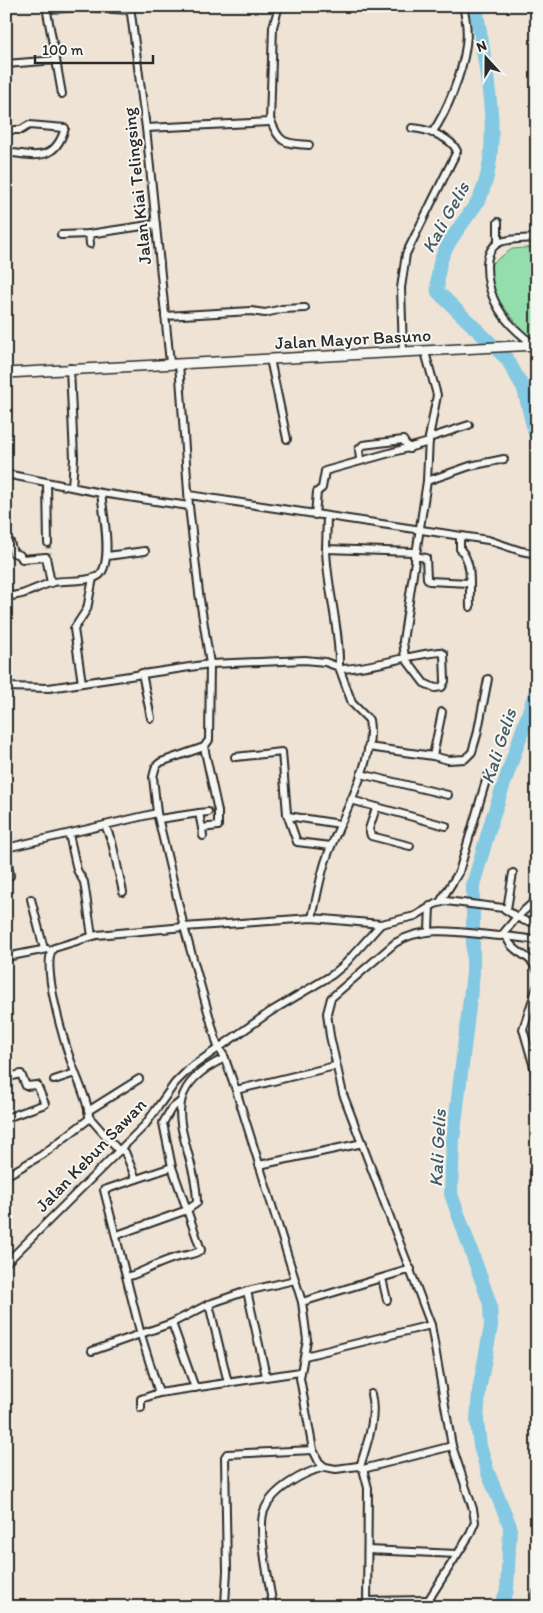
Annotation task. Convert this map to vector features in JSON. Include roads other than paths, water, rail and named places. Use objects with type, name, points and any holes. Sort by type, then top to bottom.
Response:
[{"type":"main road","name":"Jalan Mayor Basuno","points":[[6,373],[70,368],[452,351],[534,345]]},
{"type":"street","points":[[62,94],[48,8],[82,6],[130,8]]},
{"type":"street","points":[[279,6],[273,28],[271,121],[280,140],[288,144],[309,145]]},
{"type":"street","points":[[432,133],[448,102],[464,57],[467,44],[463,6]]},
{"type":"street","name":"Jalan Kiai Telingsing","points":[[130,8],[146,128],[165,316],[175,363],[199,592],[210,664],[209,740],[204,747]]},
{"type":"street","points":[[6,64],[56,60]]},
{"type":"street","points":[[146,128],[271,121]]},
{"type":"street","points":[[6,130],[21,130],[30,125],[64,128],[60,144],[51,152],[30,156],[6,152]]},
{"type":"street","points":[[403,353],[402,288],[406,254],[457,152],[456,148],[432,133],[424,129],[412,128]]},
{"type":"street","points":[[498,222],[498,243]]},
{"type":"street","points":[[61,235],[89,231],[121,230],[127,227],[156,224]]},
{"type":"street","points":[[89,231],[90,244]]},
{"type":"street","points":[[534,345],[518,334],[505,318],[489,289],[487,262],[492,248],[498,243],[537,238]]},
{"type":"street","points":[[165,316],[250,311],[266,313],[282,309],[305,308]]},
{"type":"street","points":[[6,687],[49,688],[210,664],[305,660],[325,662],[339,668],[377,665],[405,658],[442,652],[445,669],[444,684],[435,688],[427,685],[405,658],[403,641],[426,481],[429,440],[438,395],[425,352]]},
{"type":"street","points":[[270,359],[287,438]]},
{"type":"street","points":[[70,368],[74,458],[72,488]]},
{"type":"street","points":[[315,515],[317,492],[322,488],[324,472],[360,460],[409,450],[429,440],[469,425]]},
{"type":"street","points":[[360,460],[359,449],[363,446],[403,440],[409,450]]},
{"type":"street","points":[[426,481],[470,466],[504,459]]},
{"type":"street","points":[[6,474],[72,488],[190,506]]},
{"type":"street","points":[[47,483],[48,543]]},
{"type":"street","points":[[6,596],[23,594],[51,583],[92,578],[104,572],[107,556],[101,493]]},
{"type":"street","points":[[189,495],[488,540],[520,551],[537,554]]},
{"type":"street","points":[[312,918],[324,865],[362,774],[368,747],[369,720],[352,703],[339,668],[339,649],[327,571],[327,516]]},
{"type":"street","points":[[460,536],[460,549],[468,559],[470,607]]},
{"type":"street","points":[[6,542],[10,542],[13,553],[20,555],[22,559],[48,556],[51,583]]},
{"type":"street","points":[[326,549],[414,554],[426,558],[427,578],[429,581],[469,583]]},
{"type":"street","points":[[107,556],[144,551]]},
{"type":"street","points":[[82,683],[74,629],[87,608],[92,578]]},
{"type":"street","points":[[142,674],[151,718]]},
{"type":"street","points":[[368,747],[433,756],[448,760],[458,761],[465,758],[472,752],[477,736],[488,679]]},
{"type":"street","points":[[433,756],[442,712]]},
{"type":"street","points":[[202,828],[219,824],[204,747],[161,762],[156,766],[153,777],[158,816],[184,927],[219,1048],[236,1090],[302,1302],[307,1332],[305,1356],[300,1372],[313,1450],[319,1462],[325,1468]]},
{"type":"street","points":[[235,757],[282,752],[288,816],[292,824],[294,838],[298,842],[331,846]]},
{"type":"street","points":[[362,774],[448,795]]},
{"type":"street","points":[[443,902],[459,872],[487,777]]},
{"type":"street","points":[[351,800],[446,826]]},
{"type":"street","points":[[376,808],[369,829],[371,836],[410,846]]},
{"type":"street","points":[[10,876],[6,849],[158,816],[208,812]]},
{"type":"street","points":[[199,813],[203,836]]},
{"type":"street","points":[[288,816],[340,824]]},
{"type":"street","points":[[105,826],[112,842],[123,892]]},
{"type":"street","points":[[69,834],[77,870],[84,882],[92,936]]},
{"type":"street","points":[[507,909],[513,873]]},
{"type":"street","points":[[31,899],[47,950],[56,1004],[89,1114],[122,1151],[136,1179]]},
{"type":"street","points":[[502,936],[517,916],[537,899]]},
{"type":"street","points":[[6,956],[47,950],[67,942],[92,936],[184,927],[312,918],[381,924],[415,916],[430,906],[443,902],[488,905],[507,909],[525,921],[537,922]]},
{"type":"street","points":[[429,930],[430,906]]},
{"type":"street","name":"Jalan Kebun Sawan","points":[[6,1263],[122,1151],[152,1116],[181,1076],[219,1048],[332,975],[344,965],[381,924]]},
{"type":"street","points":[[424,1607],[473,1529],[474,1516],[452,1446],[431,1325],[343,1094],[335,1066],[327,1013],[331,998],[395,943],[429,930],[537,940]]},
{"type":"street","points":[[502,936],[516,950],[533,962],[537,970]]},
{"type":"street","points":[[537,987],[523,1029],[537,1078]]},
{"type":"street","points":[[117,1235],[196,1205],[197,1201],[182,1128],[180,1102],[183,1091],[194,1076],[224,1057]]},
{"type":"street","points":[[236,1090],[335,1066]]},
{"type":"street","points":[[54,1080],[75,1072]]},
{"type":"street","points":[[6,1082],[9,1077],[21,1074],[26,1086],[37,1085],[39,1087],[45,1104],[6,1118]]},
{"type":"street","points":[[6,1176],[42,1155],[89,1114],[139,1079]]},
{"type":"street","points":[[127,1277],[144,1271],[162,1261],[197,1253],[200,1250],[172,1167],[162,1123],[171,1110],[180,1102]]},
{"type":"street","points":[[259,1165],[363,1143]]},
{"type":"street","points":[[159,1393],[140,1331],[104,1190],[172,1167]]},
{"type":"street","points":[[302,1302],[411,1270]]},
{"type":"street","points":[[382,1278],[388,1300]]},
{"type":"street","points":[[92,1351],[140,1331],[172,1323],[209,1304],[247,1291],[295,1280]]},
{"type":"street","points":[[247,1291],[266,1376]]},
{"type":"street","points":[[209,1304],[228,1383]]},
{"type":"street","points":[[172,1323],[195,1388]]},
{"type":"street","points":[[305,1356],[431,1325]]},
{"type":"street","points":[[141,1408],[141,1398],[159,1393],[300,1372]]},
{"type":"street","points":[[371,1394],[374,1407],[373,1418],[362,1468],[368,1488],[367,1604],[427,1600]]},
{"type":"street","points":[[273,1607],[263,1534],[264,1510],[286,1486],[299,1477],[325,1468],[362,1468],[452,1446]]},
{"type":"street","points":[[219,1607],[225,1604],[227,1571],[225,1457],[227,1454],[313,1450]]},
{"type":"street","points":[[368,1550],[457,1554]]},
{"type":"street","points":[[535,1607],[537,1592]]},
{"type":"waterway","name":"Kali Gelis","points":[[476,6],[487,77],[492,126],[488,173],[476,205],[450,242],[441,259],[438,292],[507,359],[524,389],[537,442]]},
{"type":"waterway","name":"Kali Gelis","points":[[500,1607],[507,1591],[510,1526],[488,1473],[480,1446],[477,1421],[479,1391],[491,1326],[490,1304],[451,1194],[453,1140],[473,973],[473,885],[493,816],[537,688]]},
{"type":"tunnel","points":[[48,543],[49,554]]}]
